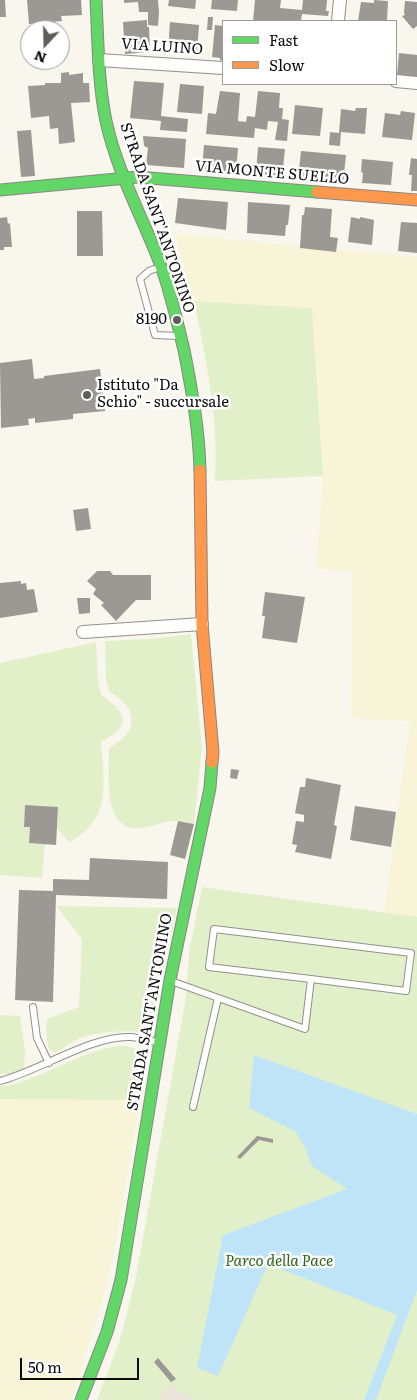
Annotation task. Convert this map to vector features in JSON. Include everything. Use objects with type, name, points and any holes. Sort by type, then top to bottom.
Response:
[{"type":"main road","name":"STRADA SANT'ANTONINO","points":[[81,1400],[107,1332],[121,1280],[159,1043],[170,980],[210,788],[213,752],[202,624],[199,437],[192,390],[181,336],[161,267],[124,179],[106,121],[99,60],[96,0]]},
{"type":"main road","name":"VIA MONTE SUELLO","points":[[0,190],[138,177],[417,200]]},
{"type":"street","points":[[338,20],[340,0]]},
{"type":"street","name":"VIA LUINO","points":[[99,60],[222,68]]},
{"type":"street","points":[[397,81],[417,83]]},
{"type":"street","points":[[83,632],[202,624]]},
{"type":"lane","points":[[161,267],[149,271],[140,279],[146,305],[155,335],[181,336]]},
{"type":"lane","points":[[214,929],[411,953],[406,991],[311,979],[209,967],[214,929]]},
{"type":"lane","points":[[170,980],[305,1029],[311,979]]},
{"type":"lane","points":[[193,1107],[218,998]]},
{"type":"lane","points":[[33,1007],[37,1038],[49,1063]]},
{"type":"lane","points":[[0,1081],[24,1074],[100,1042],[131,1037],[159,1043]]},
{"type":"shaded area","points":[[175,234],[417,257],[417,917],[384,913],[410,721],[351,718],[352,571],[316,568],[323,476],[312,308],[194,301]]},
{"type":"shaded area","points":[[0,1099],[140,1100],[114,1252],[106,1287],[80,1374],[70,1400],[0,1400]]},
{"type":"shaded area","points":[[169,1384],[193,1398],[194,1400],[159,1400]]},
{"type":"green space","points":[[194,301],[312,308],[323,476],[215,481],[216,458],[213,413],[207,368]]},
{"type":"green space","points":[[191,634],[202,748],[194,824],[173,821],[140,828],[128,827],[119,821],[113,811],[109,785],[109,748],[127,734],[132,720],[126,705],[109,691],[106,679],[105,641],[150,639]]},
{"type":"green space","points":[[96,642],[98,680],[101,695],[110,701],[121,713],[123,719],[118,730],[101,742],[104,785],[99,811],[93,823],[83,833],[69,842],[57,829],[58,807],[25,805],[24,827],[30,827],[29,843],[45,844],[42,878],[0,875],[0,663]]},
{"type":"green space","name":"Parco della Pace","points":[[202,887],[417,917],[417,1400],[97,1400],[120,1340],[136,1277],[186,997],[189,952]]},
{"type":"green space","points":[[56,906],[177,908],[150,1033],[126,1031],[102,1033],[82,1037],[55,1053],[49,1049],[46,1032],[47,1019],[79,1007],[82,939]]},
{"type":"green space","points":[[0,1015],[20,1016],[25,1050],[24,1068],[11,1074],[0,1074]]},
{"type":"green space","points":[[126,1046],[140,1050],[145,1057],[140,1100],[0,1099],[0,1086],[11,1085],[38,1076],[102,1049]]},
{"type":"water","points":[[254,1055],[417,1114],[417,1290],[376,1400],[364,1400],[397,1315],[268,1264],[218,1376],[197,1368],[223,1235],[347,1189],[312,1166],[305,1147],[295,1131],[249,1108]]},
{"type":"building","points":[[0,0],[5,0],[6,17],[0,17]]},
{"type":"building","points":[[27,0],[81,0],[82,15],[61,16],[62,20],[29,20]]},
{"type":"building","points":[[124,0],[158,0],[158,26],[148,25],[148,12],[139,12],[138,2],[124,3]]},
{"type":"building","points":[[169,0],[196,0],[195,9],[168,6]]},
{"type":"building","points":[[212,0],[238,0],[237,11],[211,9]]},
{"type":"building","points":[[255,0],[281,0],[280,8],[302,10],[303,0],[327,0],[326,11],[329,11],[328,16],[302,14],[301,20],[253,20]]},
{"type":"building","points":[[374,0],[388,1],[387,20],[358,20],[361,2],[374,3]]},
{"type":"building","points":[[405,1],[417,2],[417,26],[413,29],[402,16],[405,15]]},
{"type":"building","points":[[208,17],[213,17],[212,30],[207,30]]},
{"type":"building","points":[[147,20],[150,52],[125,54],[123,22]]},
{"type":"building","points":[[170,22],[199,25],[197,53],[168,51]]},
{"type":"building","points":[[215,25],[222,26],[222,61],[220,58],[212,57]]},
{"type":"building","points":[[399,53],[417,55],[417,80],[408,76],[397,75]]},
{"type":"building","points":[[69,72],[69,75],[83,73],[83,83],[89,83],[90,102],[71,103],[75,142],[59,144],[58,128],[50,129],[49,116],[31,118],[28,86],[61,83],[61,73]]},
{"type":"building","points":[[134,81],[164,83],[161,116],[188,119],[187,132],[160,130],[161,121],[130,118]]},
{"type":"building","points":[[180,84],[204,86],[202,114],[177,112]]},
{"type":"building","points":[[220,91],[240,93],[238,121],[246,122],[247,116],[255,117],[258,91],[280,93],[279,108],[283,108],[282,119],[289,120],[287,141],[275,140],[278,122],[268,121],[267,130],[255,128],[254,138],[206,134],[208,113],[216,114]]},
{"type":"building","points":[[295,105],[323,108],[320,136],[292,134]]},
{"type":"building","points":[[356,108],[367,108],[365,134],[341,132],[340,146],[329,145],[330,132],[339,133],[341,109],[355,111]]},
{"type":"building","points":[[401,111],[415,113],[412,140],[382,137],[385,113],[400,115]]},
{"type":"building","points":[[31,130],[35,176],[21,177],[17,131]]},
{"type":"building","points":[[143,136],[186,139],[184,168],[146,165],[148,148],[144,146]]},
{"type":"building","points":[[204,145],[238,148],[236,172],[202,169]]},
{"type":"building","points":[[258,147],[285,149],[282,178],[265,177],[265,173],[256,172]]},
{"type":"building","points":[[301,151],[346,155],[343,184],[298,179]]},
{"type":"building","points":[[411,158],[417,159],[417,191],[411,191],[412,175],[409,175]]},
{"type":"building","points":[[362,159],[393,162],[391,185],[362,183]]},
{"type":"building","points":[[178,198],[228,202],[226,230],[175,223]]},
{"type":"building","points":[[248,202],[290,205],[285,236],[247,233]]},
{"type":"building","points":[[305,207],[332,209],[330,237],[338,238],[336,252],[300,248],[302,215],[304,215]]},
{"type":"building","points":[[77,211],[102,211],[103,256],[77,256]]},
{"type":"building","points":[[7,217],[8,224],[10,223],[12,247],[4,247],[4,250],[0,250],[0,218]]},
{"type":"building","points":[[351,217],[374,220],[372,245],[348,242]]},
{"type":"building","points":[[401,222],[417,223],[417,253],[398,251]]},
{"type":"building","points":[[32,359],[34,379],[100,369],[105,411],[73,414],[73,419],[35,423],[35,418],[28,419],[29,425],[1,428],[0,363]]},
{"type":"building","points":[[88,508],[91,529],[76,531],[73,510]]},
{"type":"building","points":[[97,571],[110,571],[113,575],[151,575],[151,600],[136,600],[116,621],[101,605],[104,603],[93,594],[96,589],[87,581]]},
{"type":"building","points":[[21,581],[21,584],[26,583],[27,590],[34,589],[38,612],[0,618],[0,583]]},
{"type":"building","points":[[265,592],[305,597],[297,643],[262,638],[265,616],[262,616]]},
{"type":"building","points":[[77,598],[90,598],[90,613],[79,614]]},
{"type":"building","points":[[231,769],[239,770],[237,779],[230,778]]},
{"type":"building","points":[[306,778],[341,785],[334,825],[337,826],[331,859],[295,852],[297,845],[292,844],[296,821],[304,822],[304,815],[295,813],[300,787],[305,787]]},
{"type":"building","points":[[25,805],[58,807],[56,845],[29,843],[30,827],[24,827]]},
{"type":"building","points":[[355,806],[396,812],[391,847],[350,840]]},
{"type":"building","points":[[178,821],[194,824],[185,859],[170,855]]},
{"type":"building","points":[[90,858],[168,862],[167,899],[56,895],[53,1002],[15,1000],[19,890],[53,891],[53,879],[89,880]]},
{"type":"building","points":[[257,1136],[273,1139],[273,1143],[259,1140],[240,1159],[237,1157]]},
{"type":"building","points":[[158,1358],[176,1379],[171,1382],[154,1362]]},
{"type":"traffic: fast","points":[[96,0],[100,76],[106,121],[117,158],[161,266],[171,297],[184,350],[192,395],[200,470]]},
{"type":"traffic: fast","points":[[0,190],[138,177],[317,192]]},
{"type":"traffic: fast","points":[[81,1400],[107,1332],[121,1280],[170,980],[210,788],[212,762]]},
{"type":"traffic: slow","points":[[317,192],[417,200]]},
{"type":"traffic: slow","points":[[200,470],[202,624],[213,752],[212,762]]},
{"type":"place","name":"8190","points":[[177,320]]},
{"type":"place","name":"Istituto \"Da Schio\" - succursale","points":[[87,395]]}]
